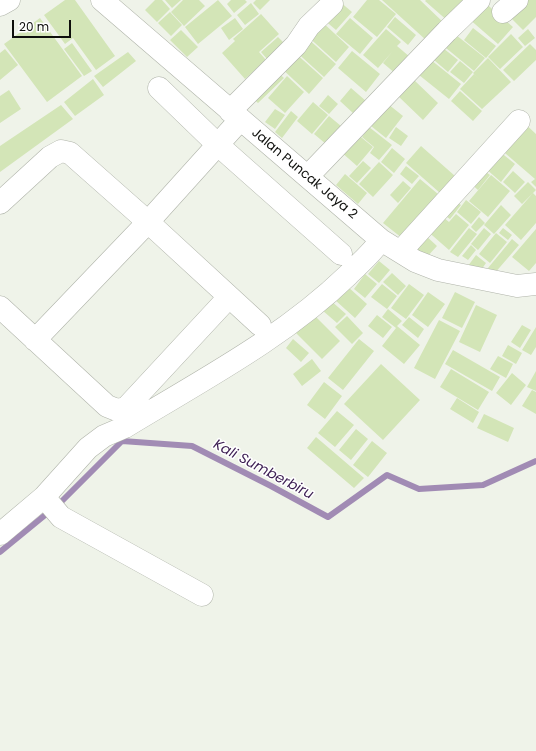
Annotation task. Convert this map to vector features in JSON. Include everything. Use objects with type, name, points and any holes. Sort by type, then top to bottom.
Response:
[{"type":"street","points":[[0,5],[9,0]]},
{"type":"street","name":"Jalan Puncak Jaya 2","points":[[102,0],[228,129],[308,176],[374,249],[401,251],[415,261],[445,272],[517,286],[536,284]]},
{"type":"street","points":[[308,176],[447,31],[479,0]]},
{"type":"street","points":[[35,340],[148,222],[228,129],[296,45],[309,26],[332,4]]},
{"type":"street","points":[[159,88],[228,129],[341,254]]},
{"type":"street","points":[[401,251],[519,121]]},
{"type":"street","points":[[0,203],[50,156],[64,151],[72,154],[260,325]]},
{"type":"street","points":[[0,534],[52,506],[70,466],[104,436],[125,427],[273,336],[330,292],[374,249]]},
{"type":"street","points":[[0,307],[107,406],[117,410],[126,408],[229,297]]},
{"type":"street","points":[[52,506],[202,595]]},
{"type":"building","points":[[65,0],[75,0],[115,56],[96,70],[73,38],[65,44],[44,15]]},
{"type":"building","points":[[155,0],[162,0],[170,9],[157,22],[145,10]]},
{"type":"building","points":[[165,0],[181,0],[172,8]]},
{"type":"building","points":[[183,0],[199,0],[205,6],[184,26],[171,12]]},
{"type":"building","points":[[218,0],[232,16],[198,44],[185,27]]},
{"type":"building","points":[[231,0],[245,0],[247,2],[234,13],[227,4]]},
{"type":"building","points":[[256,0],[270,0],[260,10],[253,3]]},
{"type":"building","points":[[367,0],[379,0],[396,14],[377,37],[353,17]]},
{"type":"building","points":[[382,0],[420,0],[444,23],[427,41]]},
{"type":"building","points":[[469,0],[449,22],[425,1]]},
{"type":"building","points":[[523,0],[536,0],[536,17],[523,30],[508,15]]},
{"type":"building","points":[[339,1],[352,12],[336,30],[323,19]]},
{"type":"building","points":[[483,1],[513,27],[498,44],[468,18]]},
{"type":"building","points":[[251,3],[259,14],[245,25],[237,15]]},
{"type":"building","points":[[170,12],[182,25],[171,36],[158,23]]},
{"type":"building","points":[[261,14],[279,34],[259,52],[266,60],[245,79],[222,53],[235,41],[233,39]]},
{"type":"building","points":[[395,17],[416,35],[408,45],[387,27]]},
{"type":"building","points":[[40,18],[82,76],[47,102],[4,44]]},
{"type":"building","points":[[235,18],[243,29],[229,40],[221,28]]},
{"type":"building","points":[[350,18],[373,38],[360,54],[336,34]]},
{"type":"building","points":[[319,19],[349,47],[336,62],[305,34]]},
{"type":"building","points":[[473,28],[496,46],[486,58],[464,40]]},
{"type":"building","points":[[386,29],[401,42],[397,46],[410,57],[396,74],[383,63],[392,52],[378,68],[363,55]]},
{"type":"building","points":[[528,29],[535,38],[525,46],[518,38]]},
{"type":"building","points":[[181,30],[198,47],[187,57],[170,40]]},
{"type":"building","points":[[511,34],[523,47],[500,69],[488,57]]},
{"type":"building","points":[[456,35],[485,58],[474,71],[446,48]]},
{"type":"building","points":[[305,36],[336,64],[324,77],[293,49]]},
{"type":"building","points":[[278,37],[285,44],[267,59],[261,52]]},
{"type":"building","points":[[72,43],[92,71],[84,76],[64,49]]},
{"type":"building","points":[[530,44],[536,50],[536,60],[514,81],[503,70]]},
{"type":"building","points":[[443,48],[458,60],[448,72],[434,60]]},
{"type":"building","points":[[5,49],[18,65],[0,80],[0,53]]},
{"type":"building","points":[[293,51],[323,78],[309,94],[279,66]]},
{"type":"building","points":[[352,51],[380,74],[366,92],[338,68]]},
{"type":"building","points":[[128,52],[136,61],[103,87],[94,76]]},
{"type":"building","points":[[488,58],[511,82],[482,109],[460,89],[474,74],[486,85],[473,73]]},
{"type":"building","points":[[431,60],[461,84],[449,99],[419,75]]},
{"type":"building","points":[[460,61],[473,72],[464,83],[450,72]]},
{"type":"building","points":[[274,69],[284,78],[258,103],[248,94]]},
{"type":"building","points":[[287,76],[304,92],[285,113],[268,98]]},
{"type":"building","points":[[93,79],[104,95],[75,116],[64,102]]},
{"type":"building","points":[[414,80],[438,103],[423,120],[398,96]]},
{"type":"building","points":[[351,88],[366,101],[354,114],[340,101]]},
{"type":"building","points":[[9,90],[21,109],[0,123],[0,96]]},
{"type":"building","points":[[460,91],[482,111],[473,121],[451,101]]},
{"type":"building","points":[[328,95],[338,104],[329,114],[319,106]]},
{"type":"building","points":[[383,100],[403,116],[386,138],[366,122]]},
{"type":"building","points":[[313,102],[328,115],[312,134],[297,121]]},
{"type":"building","points":[[61,105],[73,119],[0,172],[0,146]]},
{"type":"building","points":[[275,109],[285,115],[275,129],[265,122]]},
{"type":"building","points":[[291,111],[298,117],[282,138],[275,132]]},
{"type":"building","points":[[329,116],[341,126],[326,144],[314,134]]},
{"type":"building","points":[[522,121],[536,134],[536,187],[531,182],[535,179],[498,147]]},
{"type":"building","points":[[369,127],[392,145],[379,160],[370,153],[374,147],[362,137]]},
{"type":"building","points":[[396,127],[408,136],[401,146],[389,138]]},
{"type":"building","points":[[356,133],[373,147],[357,166],[340,151]]},
{"type":"building","points":[[421,146],[455,176],[440,193],[406,163]]},
{"type":"building","points":[[392,148],[405,159],[394,173],[381,162]]},
{"type":"building","points":[[499,151],[515,164],[501,182],[485,168]]},
{"type":"building","points":[[363,161],[371,168],[357,183],[349,176]]},
{"type":"building","points":[[379,162],[393,175],[373,197],[359,184]]},
{"type":"building","points":[[406,166],[419,176],[412,184],[400,174]]},
{"type":"building","points":[[479,167],[490,175],[478,190],[468,181]]},
{"type":"building","points":[[513,171],[525,182],[515,193],[503,182]]},
{"type":"building","points":[[345,174],[367,193],[358,204],[336,185]]},
{"type":"building","points":[[491,175],[510,191],[488,217],[469,201]]},
{"type":"building","points":[[420,179],[438,194],[402,238],[383,223]]},
{"type":"building","points":[[403,181],[411,188],[398,203],[390,195]]},
{"type":"building","points":[[528,182],[536,190],[522,204],[514,196]]},
{"type":"building","points":[[533,193],[536,196],[536,223],[521,240],[505,225]]},
{"type":"building","points":[[451,198],[461,205],[450,219],[441,213]]},
{"type":"building","points":[[466,200],[481,212],[471,224],[457,212]]},
{"type":"building","points":[[501,205],[511,215],[494,234],[484,225]]},
{"type":"building","points":[[438,213],[449,222],[456,214],[469,225],[449,250],[425,229]]},
{"type":"building","points":[[479,217],[485,223],[476,232],[471,227]]},
{"type":"building","points":[[469,228],[477,234],[458,257],[450,252]]},
{"type":"building","points":[[484,228],[491,234],[478,250],[471,244]]},
{"type":"building","points":[[503,228],[512,235],[508,240],[499,233]]},
{"type":"building","points":[[536,229],[536,263],[529,271],[512,257]]},
{"type":"building","points":[[496,233],[507,242],[490,263],[479,254]]},
{"type":"building","points":[[424,234],[437,246],[426,258],[413,245]]},
{"type":"building","points":[[512,239],[519,245],[494,274],[488,268]]},
{"type":"building","points":[[471,245],[476,250],[468,260],[462,256]]},
{"type":"building","points":[[476,255],[486,263],[479,273],[468,266]]},
{"type":"building","points":[[379,261],[390,270],[379,283],[368,274]]},
{"type":"building","points":[[392,273],[406,286],[398,295],[383,282]]},
{"type":"building","points":[[365,274],[377,284],[365,298],[354,289]]},
{"type":"building","points":[[382,284],[397,296],[387,309],[371,297]]},
{"type":"building","points":[[409,284],[424,295],[406,319],[391,308]]},
{"type":"building","points":[[347,286],[367,304],[355,318],[335,300]]},
{"type":"building","points":[[428,292],[445,304],[428,327],[412,315]]},
{"type":"building","points":[[455,292],[475,302],[462,328],[442,318]]},
{"type":"building","points":[[330,300],[346,314],[337,323],[322,310]]},
{"type":"building","points":[[476,305],[497,315],[480,352],[459,342]]},
{"type":"building","points":[[388,309],[402,321],[397,326],[420,345],[404,364],[382,346],[396,328],[382,317]]},
{"type":"building","points":[[314,315],[340,341],[322,359],[296,333]]},
{"type":"building","points":[[377,315],[392,327],[383,338],[368,326]]},
{"type":"building","points":[[347,316],[363,333],[352,344],[335,327]]},
{"type":"building","points":[[409,317],[424,329],[418,338],[402,325]]},
{"type":"building","points":[[439,320],[460,331],[435,379],[414,368]]},
{"type":"building","points":[[522,325],[531,330],[520,348],[511,342]]},
{"type":"building","points":[[536,327],[536,347],[531,355],[522,350]]},
{"type":"building","points":[[293,339],[309,353],[301,362],[286,348]]},
{"type":"building","points":[[359,339],[374,351],[343,390],[328,378]]},
{"type":"building","points":[[508,345],[522,353],[516,364],[502,356]]},
{"type":"building","points":[[453,350],[500,377],[492,391],[445,364]]},
{"type":"building","points":[[498,356],[513,364],[506,378],[490,369]]},
{"type":"building","points":[[312,359],[321,371],[302,386],[293,374]]},
{"type":"building","points":[[381,364],[420,400],[383,440],[344,404]]},
{"type":"building","points":[[451,369],[489,392],[478,410],[440,387]]},
{"type":"building","points":[[536,371],[536,391],[527,387]]},
{"type":"building","points":[[512,373],[526,385],[511,405],[496,393]]},
{"type":"building","points":[[324,382],[342,396],[325,419],[307,405]]},
{"type":"building","points":[[532,390],[536,392],[536,414],[522,406]]},
{"type":"building","points":[[457,398],[479,412],[473,423],[450,409]]},
{"type":"building","points":[[337,411],[354,425],[335,447],[318,433]]},
{"type":"building","points":[[484,414],[514,428],[508,442],[477,428]]},
{"type":"building","points":[[356,429],[368,439],[351,460],[339,450]]},
{"type":"building","points":[[316,437],[364,478],[354,488],[307,448]]},
{"type":"building","points":[[372,441],[387,453],[368,477],[353,465]]},
{"type":"waterway","name":"Kali Sumberbiru","points":[[0,552],[61,502],[122,441],[192,446],[328,517],[387,475],[419,489],[483,485],[536,461]]}]
